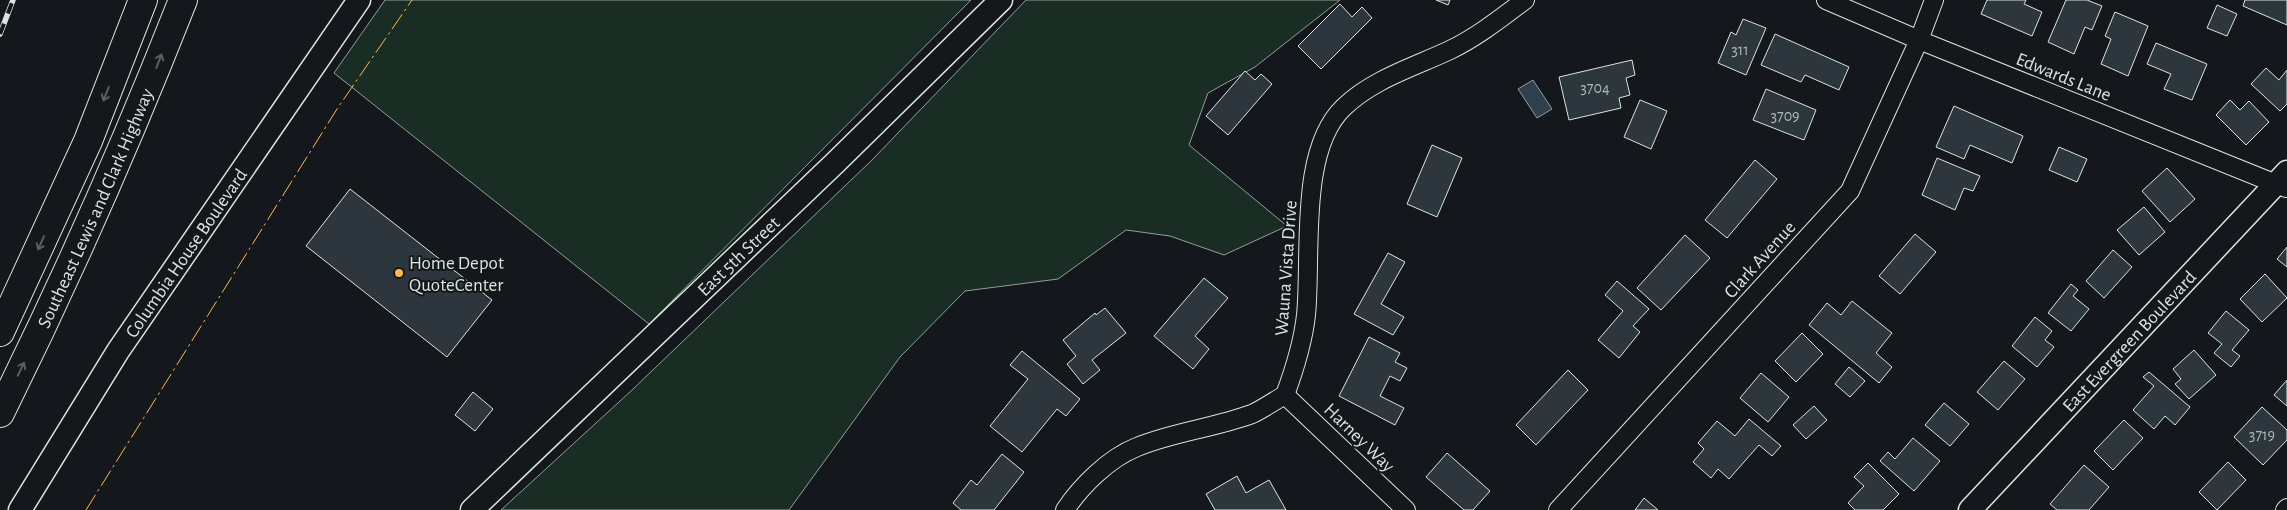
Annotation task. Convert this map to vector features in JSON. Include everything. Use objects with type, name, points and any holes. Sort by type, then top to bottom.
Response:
[{"type":"highway","name":"Southeast Lewis and Clark Highway","points":[[0,332],[88,141],[143,0]]},
{"type":"highway","name":"Southeast Lewis and Clark Highway","points":[[0,414],[73,260],[143,102],[183,0]]},
{"type":"street","name":"Columbia House Boulevard","points":[[20,510],[118,351],[360,0]]},
{"type":"street","name":"East 5th Street","points":[[472,510],[821,177],[1001,0]]},
{"type":"street","name":"Wauna Vista Drive","points":[[1285,395],[1300,349],[1306,314],[1312,183],[1318,156],[1327,131],[1342,108],[1364,90],[1451,50],[1480,33],[1525,0]]},
{"type":"street","name":"Edwards Lane","points":[[1826,0],[1918,40],[2283,181]]},
{"type":"street","name":"Clark Avenue","points":[[1558,510],[1850,191],[1934,0]]},
{"type":"street","name":"East Evergreen Boulevard","points":[[1970,510],[2283,181]]},
{"type":"street","points":[[1065,510],[1072,500],[1097,475],[1116,459],[1136,447],[1253,414],[1285,395]]},
{"type":"street","name":"Harney Way","points":[[1285,395],[1406,510]]},
{"type":"green space","points":[[385,0],[971,0],[649,324],[334,73]]},
{"type":"green space","points":[[1026,0],[1340,0],[1255,67],[1208,93],[1189,145],[1287,226],[1224,255],[1170,236],[1126,230],[1058,279],[965,291],[900,357],[789,510],[501,510],[631,391],[871,161]]},
{"type":"water","points":[[1533,80],[1552,109],[1537,118],[1518,89]]},
{"type":"building","points":[[1436,0],[1450,0],[1448,5]]},
{"type":"building","points":[[1987,0],[2026,0],[2024,4],[2042,12],[2032,36],[1981,14]]},
{"type":"building","points":[[2066,0],[2087,0],[2102,6],[2092,30],[2085,27],[2074,54],[2048,42]]},
{"type":"building","points":[[2245,0],[2287,0],[2287,25],[2243,6]]},
{"type":"building","points":[[1340,4],[1352,17],[1362,7],[1372,18],[1321,69],[1298,46]]},
{"type":"building","points":[[2217,5],[2237,14],[2227,36],[2207,28]]},
{"type":"building","points":[[2115,12],[2148,26],[2128,76],[2101,64],[2111,39],[2105,36]]},
{"type":"building","points":[[1743,19],[1766,28],[1746,75],[1718,63],[1731,32],[1736,35]]},
{"type":"building","points":[[1775,34],[1849,67],[1839,90],[1805,75],[1801,82],[1761,65]]},
{"type":"building","points":[[2156,43],[2207,64],[2192,100],[2164,89],[2171,74],[2147,64]]},
{"type":"building","points":[[1632,60],[1635,75],[1626,78],[1630,95],[1619,98],[1621,108],[1569,120],[1559,77]]},
{"type":"building","points":[[2266,68],[2279,80],[2287,70],[2287,104],[2280,111],[2251,84]]},
{"type":"building","points":[[1245,71],[1255,80],[1261,74],[1272,84],[1228,135],[1206,116]]},
{"type":"building","points":[[1766,89],[1816,110],[1804,140],[1753,120]]},
{"type":"building","points":[[1640,100],[1667,111],[1651,149],[1624,137]]},
{"type":"building","points":[[2230,100],[2240,110],[2249,101],[2269,122],[2246,145],[2216,115]]},
{"type":"building","points":[[1954,106],[2023,136],[2012,163],[1970,145],[1964,159],[1936,147]]},
{"type":"building","points":[[1432,145],[1462,158],[1437,217],[1407,204]]},
{"type":"building","points":[[2059,147],[2087,159],[2077,182],[2049,170]]},
{"type":"building","points":[[1937,158],[1980,176],[1973,191],[1964,188],[1955,210],[1922,195]]},
{"type":"building","points":[[1755,160],[1777,179],[1727,238],[1705,220]]},
{"type":"building","points":[[2167,168],[2195,199],[2170,222],[2142,191]]},
{"type":"building","name":"Home Depot QuoteCenter","points":[[350,189],[492,300],[447,357],[306,246]]},
{"type":"building","points":[[2144,207],[2165,232],[2139,255],[2117,230]]},
{"type":"building","points":[[1915,234],[1936,252],[1900,294],[1879,276]]},
{"type":"building","points":[[1685,235],[1710,258],[1661,310],[1637,288]]},
{"type":"building","points":[[2287,247],[2287,267],[2277,259]]},
{"type":"building","points":[[2113,250],[2132,267],[2104,298],[2086,281]]},
{"type":"building","points":[[1388,253],[1405,262],[1381,304],[1404,317],[1393,335],[1354,314]]},
{"type":"building","points":[[2265,274],[2287,298],[2262,322],[2240,299]]},
{"type":"building","points":[[1204,278],[1228,298],[1195,336],[1209,349],[1193,369],[1154,336]]},
{"type":"building","points":[[1617,281],[1649,309],[1633,326],[1640,332],[1619,358],[1598,340],[1623,311],[1605,295]]},
{"type":"building","points":[[2071,284],[2078,290],[2073,296],[2089,309],[2071,331],[2048,313]]},
{"type":"building","points":[[1852,301],[1892,333],[1876,353],[1892,367],[1879,383],[1809,325],[1827,303],[1841,315]]},
{"type":"building","points":[[1105,308],[1126,333],[1092,360],[1100,370],[1083,384],[1067,364],[1076,356],[1063,340],[1095,313],[1096,315]]},
{"type":"building","points":[[2226,311],[2249,330],[2232,350],[2240,356],[2231,367],[2214,353],[2222,344],[2208,333]]},
{"type":"building","points":[[2035,317],[2052,331],[2045,340],[2054,347],[2037,367],[2012,346]]},
{"type":"building","points":[[1802,333],[1823,354],[1796,382],[1775,361]]},
{"type":"building","points":[[1369,337],[1400,353],[1395,362],[1407,368],[1400,381],[1390,376],[1380,396],[1404,408],[1395,425],[1339,396]]},
{"type":"building","points":[[2194,350],[2216,375],[2189,399],[2175,384],[2181,379],[2173,369]]},
{"type":"building","points":[[1022,351],[1080,399],[1066,416],[1057,409],[1022,452],[990,426],[1028,379],[1010,365]]},
{"type":"building","points":[[2004,361],[2025,379],[1998,410],[1977,392]]},
{"type":"building","points":[[1849,367],[1865,381],[1850,397],[1835,384]]},
{"type":"building","points":[[1568,370],[1588,390],[1536,445],[1516,425]]},
{"type":"building","points":[[2149,372],[2190,407],[2175,425],[2165,416],[2154,429],[2133,410],[2154,386],[2143,377]]},
{"type":"building","points":[[1761,373],[1789,397],[1768,422],[1740,398]]},
{"type":"building","points":[[2287,380],[2287,406],[2274,395]]},
{"type":"building","points":[[473,392],[493,409],[475,431],[455,415]]},
{"type":"building","points":[[1944,403],[1969,424],[1950,446],[1925,425]]},
{"type":"building","points":[[1814,406],[1827,420],[1806,439],[1793,425]]},
{"type":"building","points":[[2262,407],[2287,430],[2287,440],[2263,465],[2234,437]]},
{"type":"building","points":[[1749,419],[1781,446],[1772,456],[1759,445],[1729,479],[1718,469],[1711,478],[1693,462],[1704,449],[1698,443],[1717,421],[1735,436]]},
{"type":"building","points":[[2124,420],[2143,438],[2113,470],[2094,451]]},
{"type":"building","points":[[1913,438],[1940,461],[1914,491],[1880,461],[1888,452],[1895,459]]},
{"type":"building","points":[[1447,453],[1490,491],[1473,510],[1464,510],[1426,477]]},
{"type":"building","points":[[1002,454],[1024,472],[994,510],[961,510],[953,503],[971,480],[977,485]]},
{"type":"building","points":[[2228,462],[2246,480],[2217,510],[2199,492]]},
{"type":"building","points":[[1868,463],[1899,494],[1883,510],[1855,510],[1848,503],[1864,486],[1854,477]]},
{"type":"building","points":[[2084,465],[2109,487],[2089,510],[2057,510],[2050,504]]},
{"type":"building","points":[[1237,476],[1246,493],[1269,480],[1286,510],[1215,510],[1206,494]]},
{"type":"building","points":[[1644,498],[1658,510],[1635,510]]},
{"type":"railway","points":[[0,34],[13,0]]},
{"type":"power","points":[[86,510],[337,109],[412,0]]},
{"type":"place","name":"Home Depot QuoteCenter","points":[[399,273]]}]
